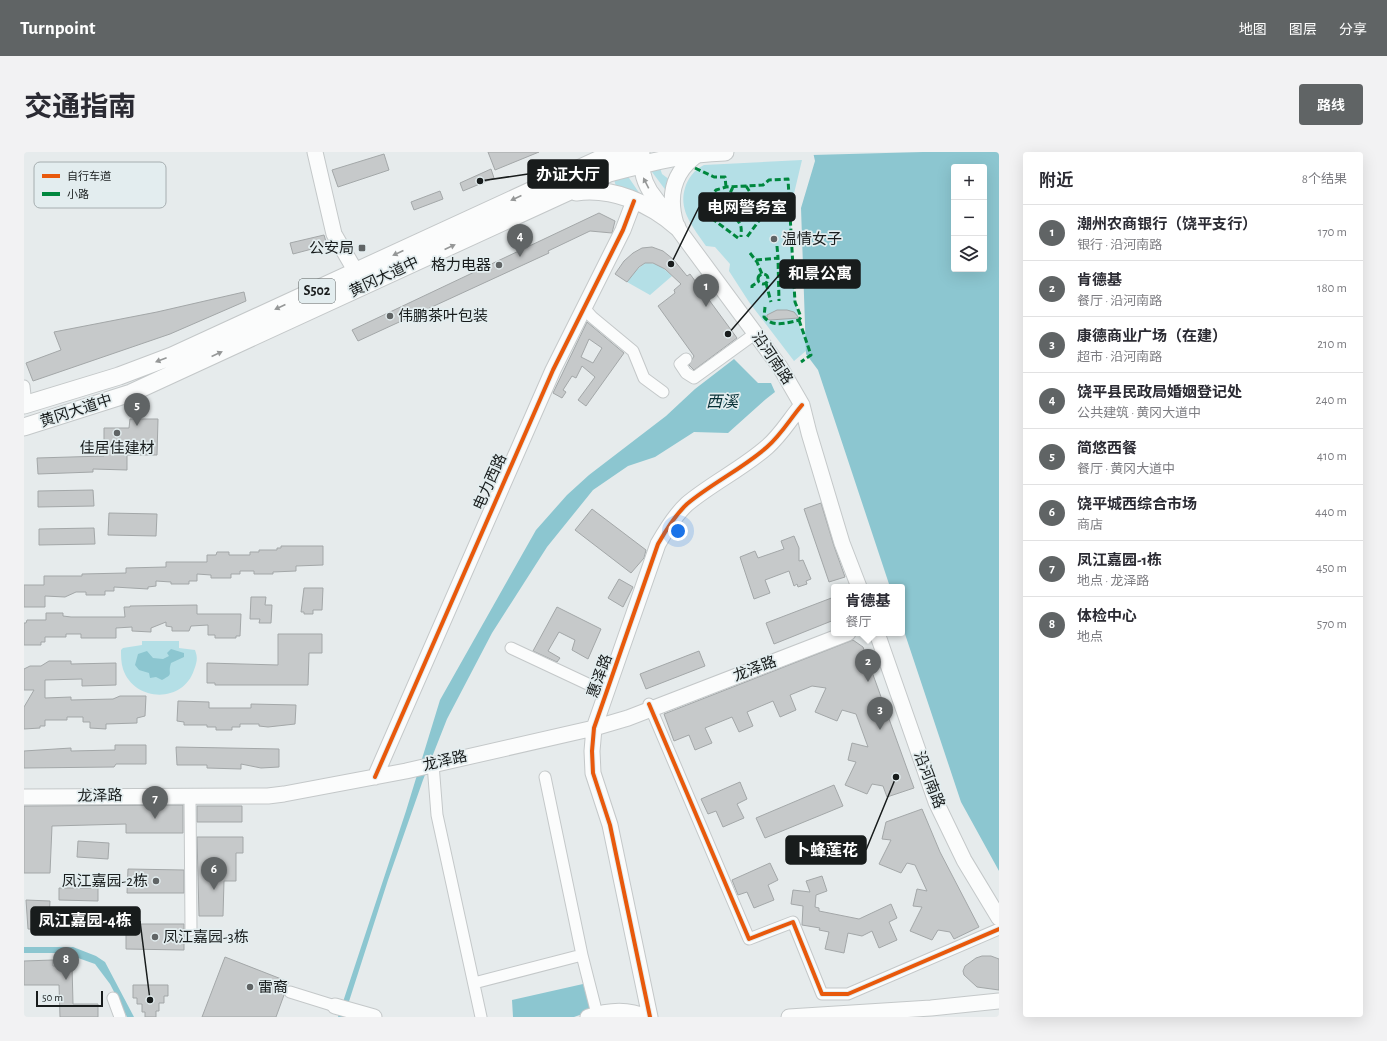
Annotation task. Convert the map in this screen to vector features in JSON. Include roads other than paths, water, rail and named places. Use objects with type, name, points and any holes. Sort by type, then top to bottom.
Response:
[{"type":"main road","points":[[315,152],[334,234],[356,272]]},
{"type":"main road","name":"黄冈大道中","points":[[25,405],[119,376],[172,356],[607,155],[630,152]]},
{"type":"main road","name":"黄冈大道中","points":[[24,427],[131,393],[642,158],[725,152]]},
{"type":"main road","points":[[676,227],[672,205],[678,173],[685,165],[700,153]]},
{"type":"main road","name":"沿河南路","points":[[642,158],[644,180],[676,227],[780,367],[802,404],[809,433],[842,543],[858,584]]},
{"type":"main road","points":[[566,193],[603,192],[624,196],[652,208],[676,227]]},
{"type":"main road","name":"电力西路","points":[[377,773],[550,376],[623,230],[634,201]]},
{"type":"main road","name":"惠泽路","points":[[650,1017],[610,825],[593,773],[592,751],[595,723],[607,693],[658,544],[671,522],[687,505],[768,446],[786,428],[802,404]]},
{"type":"main road","name":"龙泽路","points":[[650,706],[831,633]]},
{"type":"main road","name":"龙泽路","points":[[24,789],[268,788],[433,764],[595,723],[650,706],[840,636]]},
{"type":"main road","name":"沿河南路","points":[[877,636],[936,802],[964,860],[999,918]]},
{"type":"main road","name":"龙泽路","points":[[24,797],[273,795],[377,773],[595,723]]},
{"type":"main road","points":[[789,1017],[930,1008],[999,1001]]},
{"type":"main road","points":[[335,1006],[374,1017]]},
{"type":"main road","points":[[593,1016],[607,1011],[622,1011],[646,1017]]},
{"type":"street","points":[[584,308],[592,317],[633,351],[644,378],[663,392]]},
{"type":"street","points":[[686,358],[680,364],[686,373],[694,378],[756,333]]},
{"type":"street","points":[[24,386],[25,405]]},
{"type":"street","points":[[511,648],[607,693]]},
{"type":"street","points":[[650,706],[749,939],[793,922],[822,994],[848,994],[999,929]]},
{"type":"street","points":[[433,764],[437,815],[481,1017]]},
{"type":"street","points":[[545,777],[582,955],[593,1016]]},
{"type":"street","points":[[190,795],[191,930]]},
{"type":"street","points":[[474,983],[582,955]]},
{"type":"street","points":[[290,992],[335,1006]]},
{"type":"street","points":[[113,998],[120,1017]]},
{"type":"water","points":[[813,152],[999,152],[999,871],[961,802],[905,634],[905,584],[889,584],[818,370],[806,354],[801,208],[815,161]]},
{"type":"water","name":"西溪","points":[[734,359],[758,383],[771,383],[775,392],[728,433],[694,432],[655,457],[628,466],[593,490],[547,547],[492,633],[447,719],[423,780],[388,880],[344,1017],[338,1017],[406,811],[440,700],[536,530],[567,495],[589,475],[666,416],[695,389]]},
{"type":"water","points":[[171,649],[184,653],[184,657],[171,663],[170,675],[162,680],[156,677],[150,678],[149,673],[139,670],[135,665],[138,654],[147,651],[153,658],[163,659],[169,656],[167,653]]},
{"type":"water","points":[[24,947],[73,947],[96,956],[105,962],[134,1017],[127,1017],[110,984],[95,964],[64,953],[24,953]]},
{"type":"water","points":[[583,984],[591,1011],[574,1017],[513,1017],[512,1000]]},
{"type":"place","name":"办证大厅","points":[[480,181]]},
{"type":"place","name":"温情女子","points":[[774,239]]},
{"type":"place","name":"公安局","points":[[362,248]]},
{"type":"place","name":"饶平县民政局婚姻登记处","points":[[520,257]]},
{"type":"place","name":"电网警务室","points":[[671,264]]},
{"type":"place","name":"格力电器","points":[[499,265]]},
{"type":"place","name":"潮州农商银行（饶平支行）","points":[[706,307]]},
{"type":"place","name":"伟鹏茶叶包装","points":[[390,316]]},
{"type":"place","name":"和景公寓","points":[[728,334]]},
{"type":"place","name":"简悠西餐","points":[[137,426]]},
{"type":"place","name":"佳居佳建材","points":[[117,433]]},
{"type":"place","name":"肯德基","points":[[868,682]]},
{"type":"place","name":"康德商业广场（在建）","points":[[880,730]]},
{"type":"place","name":"卜蜂莲花","points":[[896,777]]},
{"type":"place","name":"凤江嘉园-1栋","points":[[155,819]]},
{"type":"place","name":"凤江嘉园-2栋","points":[[156,881]]},
{"type":"place","name":"饶平城西综合市场","points":[[214,890]]},
{"type":"place","name":"凤江嘉园-3栋","points":[[155,937]]},
{"type":"place","name":"体检中心","points":[[66,980]]},
{"type":"place","name":"雷裔","points":[[250,987]]},
{"type":"place","name":"凤江嘉园-4栋","points":[[150,1000]]}]
